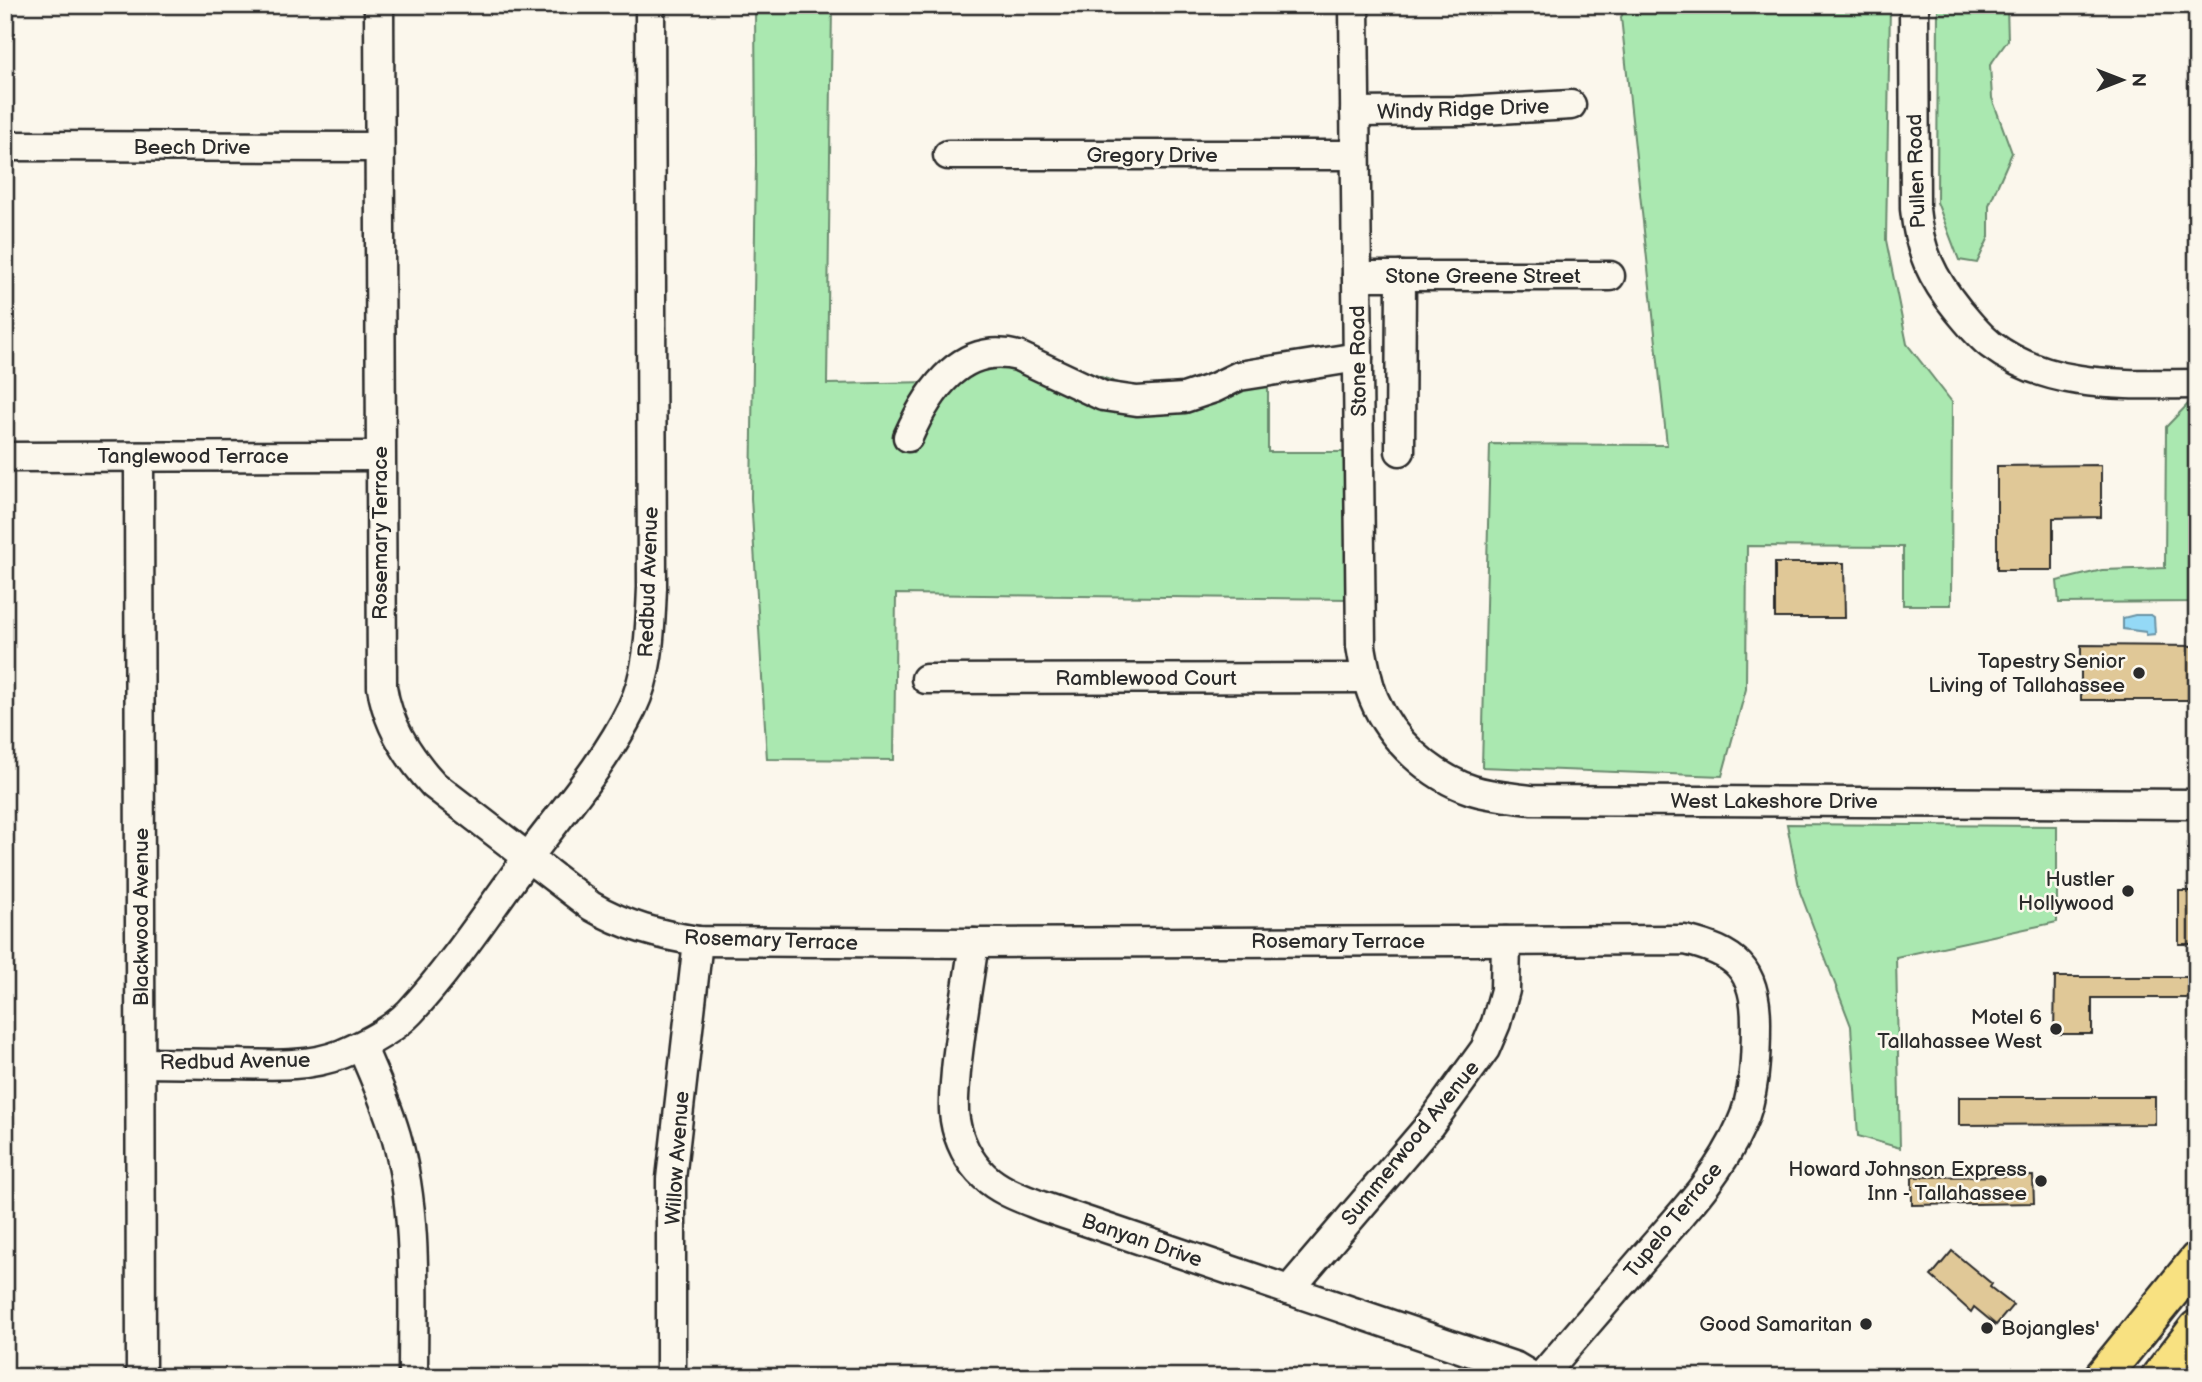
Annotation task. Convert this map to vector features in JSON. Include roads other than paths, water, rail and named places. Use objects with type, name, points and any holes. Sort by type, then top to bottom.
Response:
[{"type":"main road","points":[[2102,1377],[2197,1260]]},
{"type":"main road","points":[[2158,1377],[2197,1328]]},
{"type":"street","name":"Rosemary Terrace","points":[[379,5],[382,687],[391,722],[401,743],[434,785],[591,906],[632,926],[698,941],[974,943],[1685,940],[1712,946],[1726,953],[1744,971],[1754,997]]},
{"type":"street","name":"Redbud Avenue","points":[[142,1063],[289,1065],[317,1061],[340,1055],[361,1045],[398,1022],[410,1012],[442,972],[528,857],[601,758],[633,706],[643,678],[652,588],[650,5]]},
{"type":"street","name":"Stone Road","points":[[1353,5],[1361,646],[1367,678],[1382,714]]},
{"type":"street","name":"Pullen Road","points":[[1914,5],[1914,209],[1917,233],[1930,269],[1952,303],[1990,344],[2034,369],[2085,382],[2197,384]]},
{"type":"street","name":"Windy Ridge Drive","points":[[1355,113],[1571,105]]},
{"type":"street","name":"Beech Drive","points":[[5,146],[379,147]]},
{"type":"street","name":"Gregory Drive","points":[[948,155],[1355,155]]},
{"type":"street","name":"Stone Greene Street","points":[[1356,276],[1610,276]]},
{"type":"street","points":[[1400,451],[1401,276]]},
{"type":"street","points":[[908,437],[920,411],[937,386],[952,371],[973,358],[988,353],[1004,352],[1018,356],[1103,396],[1138,401],[1184,398],[1239,376],[1358,357]]},
{"type":"street","name":"Tanglewood Terrace","points":[[5,457],[380,456]]},
{"type":"street","name":"Blackwood Avenue","points":[[139,457],[141,1377]]},
{"type":"street","name":"Ramblewood Court","points":[[926,679],[1367,678]]},
{"type":"street","name":"West Lakeshore Drive","points":[[1382,714],[1405,745],[1424,764],[1445,778],[1471,790],[1531,800],[2197,804]]},
{"type":"street","name":"Willow Avenue","points":[[671,1377],[671,1179],[698,941]]},
{"type":"street","name":"Summerwood Avenue","points":[[1289,1290],[1429,1126],[1485,1049],[1505,990],[1506,941]]},
{"type":"street","name":"Banyan Drive","points":[[974,943],[958,1055],[954,1105],[961,1144],[984,1176],[1015,1196],[1041,1206],[1516,1367],[1533,1377]]},
{"type":"street","name":"Tupelo Terrace","points":[[1541,1377],[1695,1198],[1741,1127],[1754,1070],[1754,997]]},
{"type":"street","points":[[361,1045],[396,1137],[408,1195],[412,1247],[413,1377]]},
{"type":"water","points":[[2135,615],[2154,617],[2155,634],[2146,635],[2146,632],[2123,629],[2123,618]]},
{"type":"place","name":"Tapestry Senior Living of Tallahassee","points":[[2139,673]]},
{"type":"place","name":"Hustler Hollywood","points":[[2128,891]]},
{"type":"place","name":"Motel 6 Tallahassee West","points":[[2056,1029]]},
{"type":"place","name":"Howard Johnson Express Inn - Tallahassee","points":[[2041,1181]]},
{"type":"place","name":"Good Samaritan","points":[[1866,1324]]},
{"type":"place","name":"Bojangles'","points":[[1987,1328]]}]
